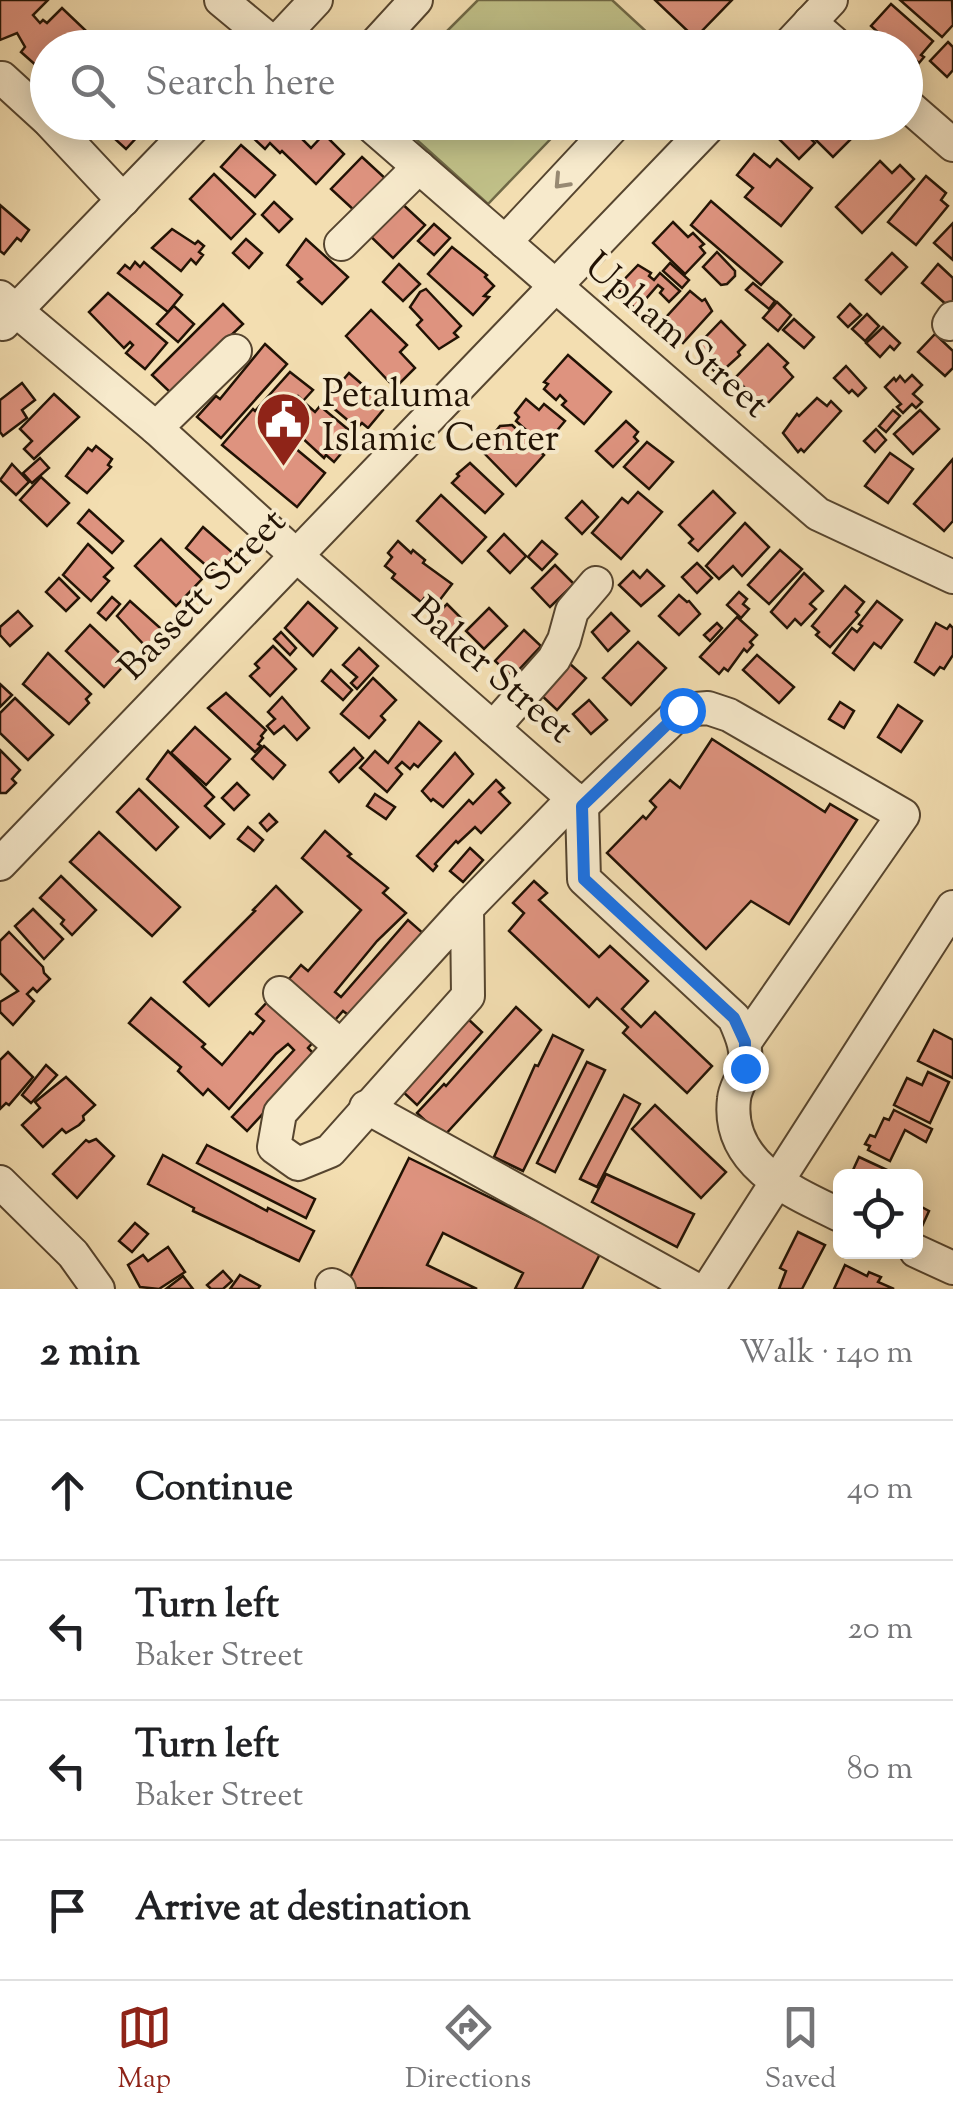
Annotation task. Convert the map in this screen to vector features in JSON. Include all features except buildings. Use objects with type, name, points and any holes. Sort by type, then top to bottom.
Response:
[{"type":"street","points":[[221,0],[256,30]]},
{"type":"street","points":[[289,30],[316,0]]},
{"type":"street","points":[[388,30],[416,0]]},
{"type":"street","points":[[803,30],[820,11]]},
{"type":"street","points":[[2,78],[30,104]]},
{"type":"street","points":[[923,118],[953,144]]},
{"type":"street","points":[[67,140],[124,200]]},
{"type":"street","points":[[5,312],[124,200],[181,140]]},
{"type":"street","name":"Upham Street","points":[[387,140],[818,514],[953,578]]},
{"type":"street","points":[[505,242],[600,140]]},
{"type":"street","name":"Bassett Street","points":[[0,864],[697,140]]},
{"type":"street","points":[[341,244],[419,168]]},
{"type":"street","name":"Baker Street","points":[[5,312],[156,428],[298,558],[578,802]]},
{"type":"street","points":[[156,428],[235,351]]},
{"type":"street","points":[[493,728],[554,659],[572,611],[596,583]]},
{"type":"street","points":[[466,908],[468,996],[330,1150],[298,1164],[274,1147],[280,1113],[466,908],[682,710],[708,708],[729,715],[903,814],[745,1042]]},
{"type":"street","points":[[578,802],[584,879],[734,1018],[745,1042],[745,1068],[734,1095],[738,1140],[775,1181],[833,1211]]},
{"type":"street","points":[[708,1289],[953,907]]},
{"type":"street","points":[[280,993],[340,1046]]},
{"type":"street","points":[[366,1106],[695,1289]]},
{"type":"street","points":[[0,1182],[73,1254],[98,1289]]},
{"type":"street","points":[[923,1254],[953,1268]]},
{"type":"green space","points":[[478,0],[612,0],[645,30],[448,30]]},
{"type":"green space","points":[[417,140],[550,140],[488,204]]},
{"type":"place","name":"Petaluma Islamic Center","points":[[283,468]]},
{"type":"route","points":[[682,710],[582,806],[584,879],[734,1018],[745,1042],[745,1068]]}]
